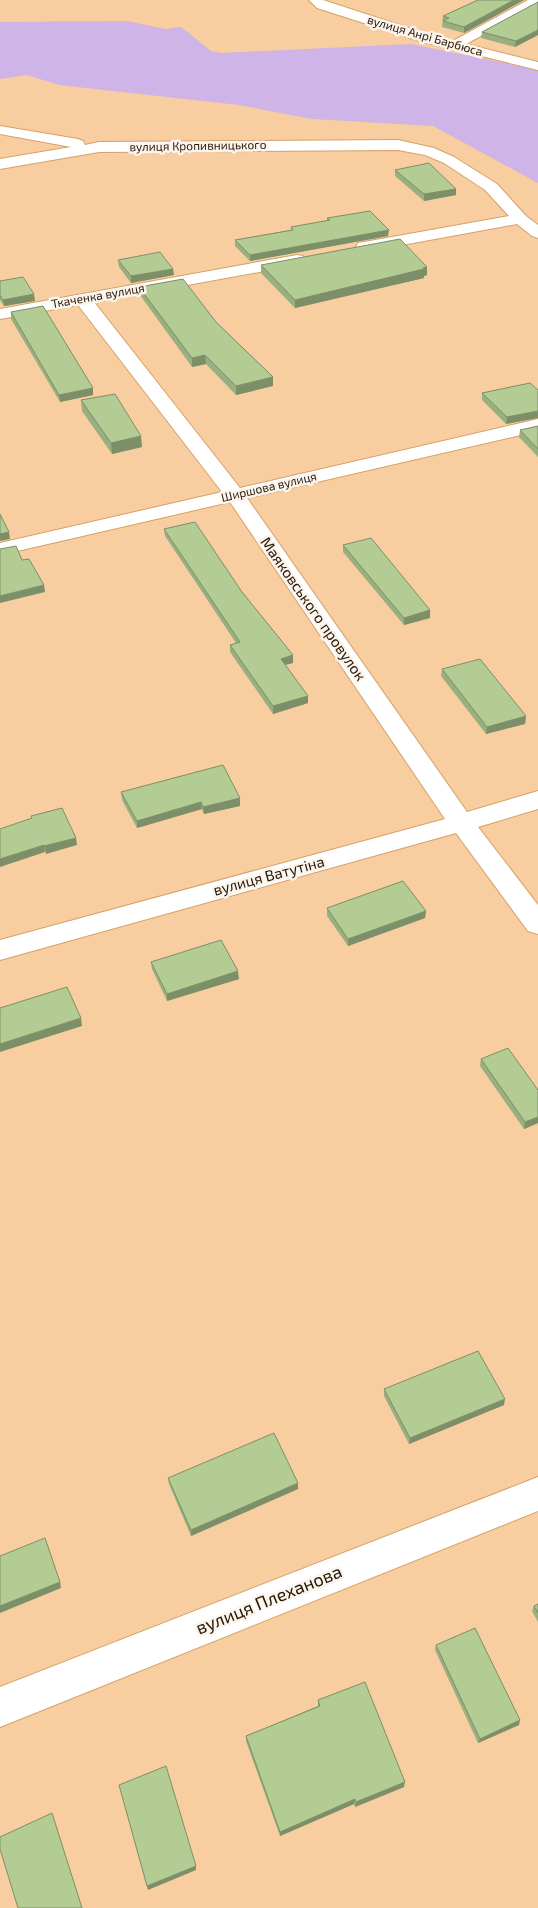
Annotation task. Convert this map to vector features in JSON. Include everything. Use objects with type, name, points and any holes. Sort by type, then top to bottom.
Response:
[{"type":"street","name":"вулиця Анрі Барбюса","points":[[315,0],[332,8],[425,38],[538,66]]},
{"type":"street","points":[[455,46],[538,0]]},
{"type":"street","points":[[0,130],[99,147]]},
{"type":"street","name":"вулиця Кропивницького","points":[[0,164],[99,147],[398,145],[429,151],[449,160],[490,187],[520,218],[538,233]]},
{"type":"street","points":[[345,251],[520,218]]},
{"type":"street","name":"Ткаченка вулиця","points":[[0,314],[316,256]]},
{"type":"street","name":"Маяковського провулок","points":[[82,299],[235,495],[445,801],[538,924]]},
{"type":"street","name":"Ширшова вулиця","points":[[0,549],[538,425]]},
{"type":"street","name":"вулиця Ватутіна","points":[[0,950],[462,823],[538,800]]},
{"type":"street","name":"вулиця Плеханова","points":[[0,1707],[538,1494]]},
{"type":"shaded area","points":[[127,21],[165,29],[181,27],[211,51],[221,53],[411,44],[538,70],[538,183],[433,126],[312,119],[239,105],[59,85],[27,75],[0,79],[0,22]]},
{"type":"building","points":[[478,0],[514,0],[464,27],[443,21],[449,18],[443,16]]},
{"type":"building","points":[[538,2],[538,30],[516,41],[482,32]]},
{"type":"building","points":[[429,163],[456,189],[424,194],[395,170]]},
{"type":"building","points":[[370,211],[389,230],[250,255],[235,240],[293,230],[291,227],[330,220],[327,218]]},
{"type":"building","points":[[400,239],[427,267],[295,300],[261,265]]},
{"type":"building","points":[[160,252],[173,269],[131,276],[118,260]]},
{"type":"building","points":[[23,277],[34,294],[3,300],[0,295],[0,281]]},
{"type":"building","points":[[183,279],[216,322],[273,377],[236,386],[205,355],[192,358],[139,287]]},
{"type":"building","points":[[43,306],[93,388],[59,395],[11,312]]},
{"type":"building","points":[[530,383],[538,390],[538,411],[507,417],[482,393]]},
{"type":"building","points":[[115,394],[141,436],[111,443],[81,400]]},
{"type":"building","points":[[538,426],[538,449],[520,430]]},
{"type":"building","points":[[0,514],[9,532],[0,534]]},
{"type":"building","points":[[195,522],[242,592],[293,655],[281,659],[308,696],[273,706],[230,645],[240,642],[164,529]]},
{"type":"building","points":[[371,538],[430,610],[404,618],[343,545]]},
{"type":"building","points":[[16,546],[22,560],[29,559],[44,585],[0,596],[0,549]]},
{"type":"building","points":[[480,659],[526,716],[487,727],[442,669]]},
{"type":"building","points":[[223,765],[240,798],[203,807],[201,802],[137,821],[121,792]]},
{"type":"building","points":[[62,808],[76,838],[44,845],[0,859],[0,829],[32,818],[31,816]]},
{"type":"building","points":[[403,881],[426,911],[348,939],[327,908]]},
{"type":"building","points":[[221,940],[238,971],[167,994],[151,962]]},
{"type":"building","points":[[67,987],[81,1018],[0,1044],[0,1008]]},
{"type":"building","points":[[508,1048],[538,1090],[538,1117],[525,1122],[481,1059]]},
{"type":"building","points":[[478,1351],[505,1399],[410,1438],[384,1389]]},
{"type":"building","points":[[274,1433],[298,1483],[191,1530],[168,1478]]},
{"type":"building","points":[[45,1538],[60,1582],[0,1606],[0,1556]]},
{"type":"building","points":[[538,1604],[538,1613],[534,1606]]},
{"type":"building","points":[[475,1628],[520,1720],[480,1739],[436,1645]]},
{"type":"building","points":[[365,1682],[405,1782],[356,1802],[355,1799],[280,1832],[246,1736],[320,1706],[318,1700]]},
{"type":"building","points":[[166,1766],[196,1866],[147,1886],[119,1785]]},
{"type":"building","points":[[52,1813],[82,1908],[18,1908],[0,1849],[0,1837]]}]
